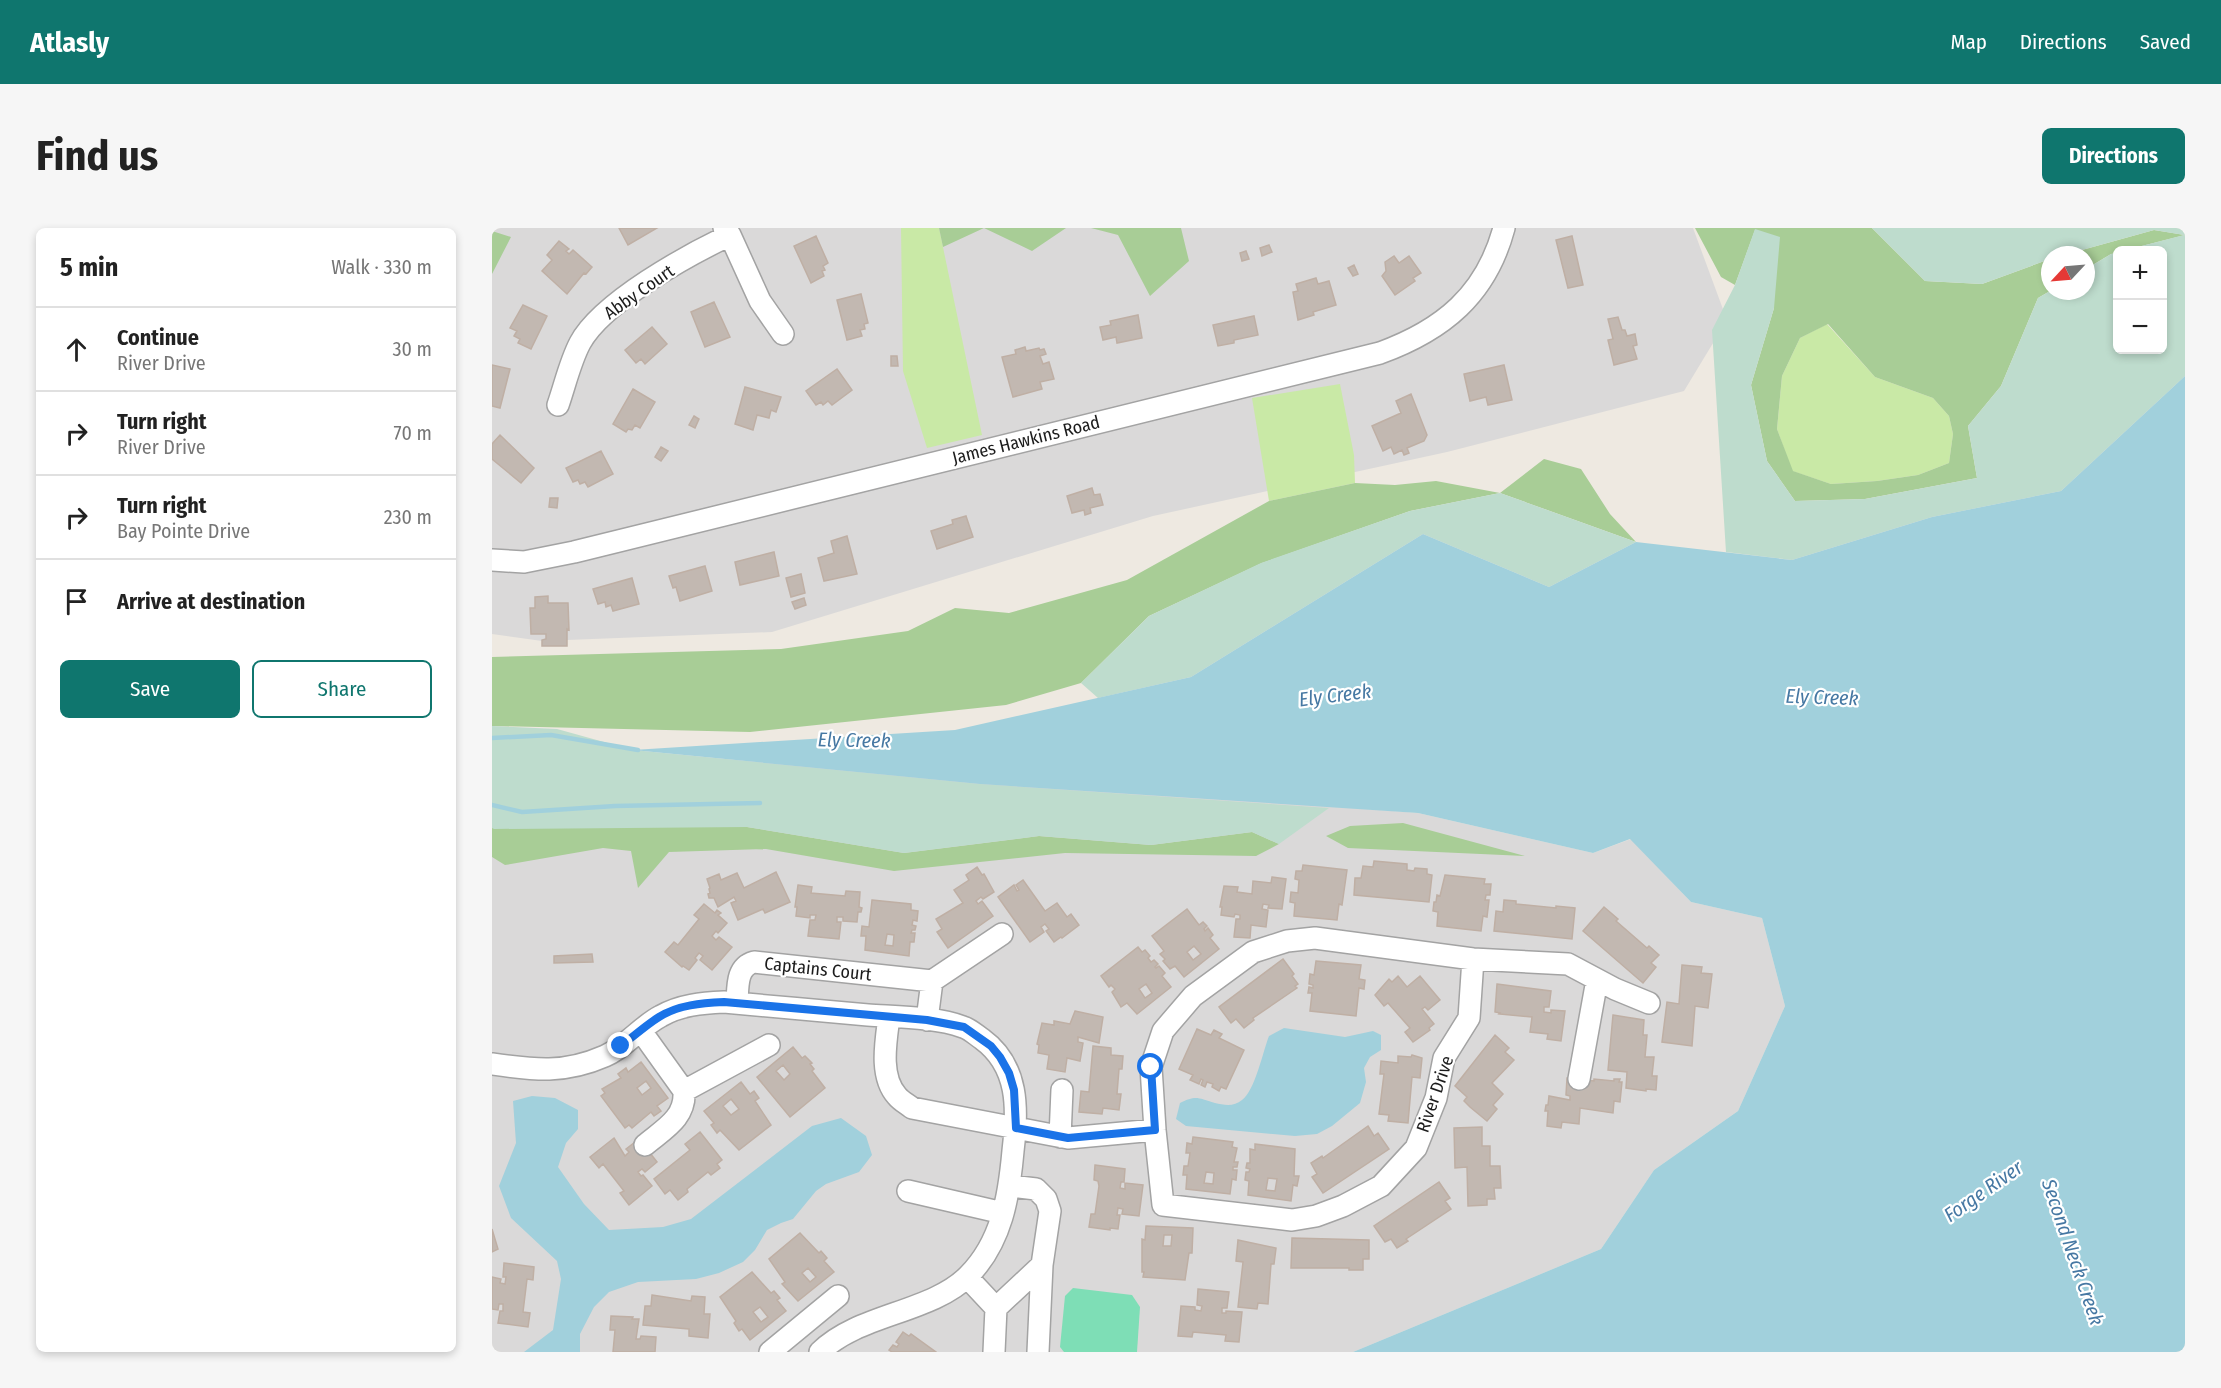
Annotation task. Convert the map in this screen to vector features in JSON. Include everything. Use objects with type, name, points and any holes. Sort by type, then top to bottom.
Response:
[{"type":"street","name":"James Hawkins Road","points":[[492,560],[524,562],[574,552],[1380,353],[1408,343],[1429,331],[1460,307],[1489,271],[1498,251],[1504,228]]},
{"type":"street","points":[[727,231],[760,301],[783,334]]},
{"type":"street","name":"Abby Court","points":[[558,405],[580,342],[601,317],[633,292],[727,231]]},
{"type":"street","points":[[927,1020],[932,981],[1002,934]]},
{"type":"street","name":"River Drive","points":[[1315,938],[1473,959],[1469,1018],[1444,1058],[1436,1098],[1416,1148],[1381,1186],[1343,1206],[1316,1216],[1292,1220],[1163,1205],[1151,1067],[1163,1031],[1194,996],[1253,952],[1287,941],[1315,938]]},
{"type":"street","points":[[1473,959],[1568,964],[1597,980],[1649,1003]]},
{"type":"street","name":"Captains Court","points":[[737,1003],[741,970],[746,964],[754,962],[932,981]]},
{"type":"street","points":[[1579,1079],[1597,980]]},
{"type":"street","points":[[492,1064],[562,1070],[607,1055],[660,1016],[702,1003],[737,1003],[927,1020],[964,1027],[991,1046],[1009,1073],[1014,1090],[1016,1128],[1010,1186],[1003,1213],[986,1254],[967,1277],[940,1295],[861,1326],[823,1351]]},
{"type":"street","points":[[889,1017],[885,1054],[888,1079],[899,1099],[912,1108],[1068,1138],[1155,1130]]},
{"type":"street","points":[[641,1031],[684,1091],[685,1104],[679,1116],[645,1145]]},
{"type":"street","points":[[684,1091],[768,1045]]},
{"type":"street","points":[[1060,1137],[1062,1090]]},
{"type":"street","points":[[1010,1186],[1036,1189],[1046,1198],[1050,1210],[1042,1265],[1038,1352]]},
{"type":"street","points":[[908,1191],[1003,1213]]},
{"type":"street","points":[[994,1352],[996,1308],[1042,1265]]},
{"type":"street","points":[[967,1277],[996,1308]]},
{"type":"street","points":[[770,1352],[838,1296]]},
{"type":"shaded area","points":[[492,228],[1693,228],[1727,320],[1684,391],[1447,452],[1153,516],[772,632],[542,641],[492,634]]},
{"type":"shaded area","points":[[492,741],[1418,813],[1593,853],[1631,839],[1691,902],[1762,918],[1785,1006],[1738,1111],[1654,1170],[1601,1249],[1353,1352],[492,1352]]},
{"type":"green space","points":[[901,228],[939,228],[982,435],[927,448],[903,371]]},
{"type":"green space","points":[[939,228],[984,228],[943,247]]},
{"type":"green space","points":[[984,228],[1066,228],[1032,251]]},
{"type":"green space","points":[[1091,228],[1181,228],[1189,261],[1150,296],[1118,235]]},
{"type":"green space","points":[[1695,228],[1872,228],[1925,281],[1982,284],[2041,262],[2041,296],[2038,298],[2001,386],[1968,426],[1977,478],[1865,499],[1795,501],[1767,461],[1751,385],[1774,308],[1755,230],[1735,285],[1721,277]],"holes":[[[1828,324],[1875,377],[1933,398],[1949,416],[1953,434],[1949,463],[1918,475],[1831,484],[1793,471],[1777,429],[1782,376],[1800,338]]]},
{"type":"green space","points":[[1872,228],[2185,228],[2185,376],[2061,491],[1932,517],[1792,560],[1726,552],[1712,330],[1735,285],[1755,229],[1780,237],[1774,308],[1751,385],[1767,461],[1795,501],[1865,499],[1977,478],[1968,426],[2001,386],[2038,298],[2041,296],[2041,300],[2095,300],[2095,264],[2111,254],[2113,254],[2113,354],[2167,354],[2167,246],[2141,246],[2184,235],[2154,230],[2095,246],[2041,246],[2041,262],[1982,284],[1925,281]]},
{"type":"green space","points":[[2154,230],[2185,235],[2142,246],[2113,246],[2113,254],[2095,264],[2095,246]]},
{"type":"green space","points":[[492,231],[511,237],[492,274]]},
{"type":"green space","points":[[1827,324],[1875,377],[1933,398],[1949,416],[1953,434],[1949,463],[1918,475],[1831,484],[1792,471],[1777,429],[1782,376],[1800,338]]},
{"type":"green space","points":[[1340,384],[1354,455],[1355,483],[1269,501],[1252,398]]},
{"type":"green space","points":[[1544,459],[1581,469],[1610,514],[1636,542],[1500,493]]},
{"type":"green space","points":[[1436,481],[1500,493],[1410,511],[1262,563],[1149,616],[1081,683],[1006,705],[750,732],[492,726],[492,657],[781,649],[908,631],[955,608],[1009,613],[1127,580],[1269,501],[1355,483],[1395,485]]},
{"type":"green space","points":[[1500,493],[1636,542],[1549,587],[1423,534],[1191,677],[1098,698],[1081,683],[1149,616],[1261,563],[1410,511]]},
{"type":"green space","points":[[492,726],[557,729],[633,750],[980,784],[1329,808],[1279,844],[1252,832],[1151,845],[1039,836],[904,853],[747,827],[494,829],[492,828]]},
{"type":"green space","points":[[1403,823],[1525,856],[1348,848],[1326,836],[1350,826]]},
{"type":"green space","points":[[747,827],[904,853],[1039,836],[1151,845],[1252,832],[1279,844],[1256,856],[1065,853],[894,871],[766,849],[669,852],[638,888],[631,851],[603,848],[505,865],[492,857],[492,828]]},
{"type":"green space","points":[[1073,1288],[1132,1295],[1140,1307],[1137,1352],[1064,1352],[1060,1347],[1065,1296]]},
{"type":"water","points":[[2185,376],[2185,1352],[1353,1352],[1601,1249],[1654,1170],[1738,1111],[1785,1006],[1762,918],[1691,902],[1630,839],[1593,853],[1418,813],[980,784],[633,750],[955,730],[1191,677],[1423,534],[1549,587],[1636,542],[1792,560],[1932,517],[2061,491]]},
{"type":"water","points":[[1284,1028],[1345,1037],[1373,1031],[1381,1035],[1381,1050],[1370,1057],[1364,1068],[1366,1082],[1360,1103],[1332,1126],[1317,1134],[1295,1136],[1186,1126],[1176,1119],[1180,1103],[1190,1099],[1197,1098],[1229,1105],[1242,1100],[1255,1080],[1269,1036]]},
{"type":"water","points":[[532,1096],[555,1098],[578,1110],[578,1129],[566,1143],[558,1167],[584,1204],[609,1230],[663,1227],[691,1219],[812,1126],[841,1118],[866,1136],[872,1155],[859,1172],[826,1184],[816,1191],[793,1219],[767,1230],[755,1250],[743,1262],[719,1273],[696,1279],[638,1282],[609,1292],[594,1307],[580,1334],[580,1352],[524,1352],[553,1330],[561,1279],[557,1261],[511,1218],[499,1186],[516,1143],[513,1101]]},
{"type":"building","points":[[619,228],[657,228],[628,245]]},
{"type":"building","points":[[816,236],[828,263],[823,266],[824,276],[811,283],[794,246]]},
{"type":"building","points":[[1572,236],[1583,285],[1568,288],[1556,240]]},
{"type":"building","points":[[559,241],[569,249],[566,251],[569,254],[573,250],[592,267],[567,294],[542,271],[552,260],[547,255]]},
{"type":"building","points":[[1269,245],[1272,252],[1262,256],[1260,248]]},
{"type":"building","points":[[1246,251],[1249,259],[1242,261],[1240,253]]},
{"type":"building","points":[[1394,256],[1399,263],[1409,256],[1421,273],[1413,278],[1415,281],[1395,295],[1382,276],[1386,271],[1385,262]]},
{"type":"building","points":[[1354,265],[1358,274],[1353,276],[1348,268]]},
{"type":"building","points":[[1316,278],[1318,284],[1329,281],[1336,305],[1313,312],[1314,315],[1298,320],[1293,292],[1298,291],[1296,284]]},
{"type":"building","points":[[861,294],[868,323],[864,324],[865,329],[860,330],[862,336],[847,340],[837,300]]},
{"type":"building","points":[[714,302],[730,337],[705,347],[691,312]]},
{"type":"building","points":[[523,305],[547,316],[531,349],[518,343],[520,339],[514,336],[517,331],[510,328]]},
{"type":"building","points":[[1138,315],[1142,338],[1117,343],[1116,337],[1103,340],[1100,327],[1111,325],[1110,321]]},
{"type":"building","points":[[1254,316],[1258,335],[1218,346],[1213,325]]},
{"type":"building","points":[[1618,317],[1622,330],[1625,330],[1627,336],[1635,334],[1637,345],[1633,346],[1637,359],[1614,365],[1608,340],[1613,339],[1608,319]]},
{"type":"building","points":[[652,327],[667,344],[645,364],[641,359],[636,363],[625,350]]},
{"type":"building","points":[[1025,347],[1026,351],[1044,349],[1046,354],[1040,356],[1043,364],[1049,362],[1054,379],[1040,382],[1042,389],[1013,397],[1002,357],[1016,354],[1015,350]]},
{"type":"building","points":[[891,356],[897,356],[898,366],[891,366]]},
{"type":"building","points":[[492,365],[510,369],[500,408],[492,406]]},
{"type":"building","points":[[1504,365],[1512,400],[1488,405],[1486,397],[1470,401],[1464,374]]},
{"type":"building","points":[[837,369],[852,390],[832,405],[828,401],[823,405],[821,402],[816,405],[806,391]]},
{"type":"building","points":[[745,387],[781,397],[776,412],[771,410],[769,418],[757,415],[753,430],[735,424]]},
{"type":"building","points":[[633,389],[655,402],[640,428],[635,425],[632,430],[628,429],[626,432],[613,424]]},
{"type":"building","points":[[1411,394],[1427,435],[1424,441],[1407,448],[1409,453],[1404,455],[1402,450],[1394,454],[1391,447],[1383,451],[1372,426],[1401,413],[1396,401]]},
{"type":"building","points":[[694,416],[699,419],[695,428],[689,425]]},
{"type":"building","points":[[500,435],[534,468],[521,483],[492,459],[492,444]]},
{"type":"building","points":[[661,447],[668,451],[661,461],[655,457]]},
{"type":"building","points":[[601,451],[613,474],[588,487],[585,482],[580,484],[578,480],[573,482],[566,468]]},
{"type":"building","points":[[1092,488],[1094,495],[1100,494],[1103,505],[1090,508],[1091,513],[1085,515],[1084,510],[1072,513],[1067,496]]},
{"type":"building","points":[[550,498],[558,498],[557,508],[549,507]]},
{"type":"building","points":[[966,516],[973,537],[937,549],[931,531],[953,524],[952,520]]},
{"type":"building","points":[[847,536],[857,574],[824,581],[818,558],[834,553],[831,541]]},
{"type":"building","points":[[774,552],[779,576],[740,585],[735,562]]},
{"type":"building","points":[[705,566],[712,591],[680,601],[676,587],[673,588],[669,576]]},
{"type":"building","points":[[801,574],[805,593],[791,597],[786,578]]},
{"type":"building","points":[[632,578],[639,604],[613,611],[611,605],[606,607],[605,602],[598,604],[593,589]]},
{"type":"building","points":[[548,596],[548,603],[568,603],[567,646],[542,646],[542,640],[546,639],[546,634],[531,634],[530,608],[535,608],[535,597]]},
{"type":"building","points":[[804,598],[806,605],[795,609],[792,602]]},
{"type":"building","points":[[1374,861],[1407,864],[1407,870],[1427,869],[1427,874],[1432,875],[1429,902],[1354,895],[1355,878],[1361,878],[1363,866],[1373,867]]},
{"type":"building","points":[[1303,865],[1347,870],[1342,905],[1339,904],[1337,920],[1294,916],[1295,903],[1290,902],[1291,892],[1298,893],[1299,880],[1295,879],[1296,871],[1302,871]]},
{"type":"building","points":[[977,867],[982,875],[984,874],[994,892],[976,901],[978,904],[982,901],[993,916],[948,948],[937,932],[942,929],[936,919],[963,903],[954,890],[969,880],[966,875]]},
{"type":"building","points":[[776,872],[790,902],[765,913],[763,909],[738,920],[731,903],[736,901],[734,897],[718,907],[714,898],[709,898],[710,888],[707,879],[719,874],[721,880],[737,873],[744,888]]},
{"type":"building","points":[[1445,875],[1485,879],[1484,884],[1491,884],[1490,895],[1486,895],[1485,900],[1489,900],[1487,917],[1483,916],[1481,931],[1437,926],[1438,912],[1433,911],[1434,902],[1436,902],[1437,895],[1440,896]]},
{"type":"building","points":[[1272,877],[1286,879],[1282,909],[1268,908],[1269,905],[1263,904],[1262,909],[1268,910],[1266,927],[1251,925],[1250,938],[1234,937],[1236,919],[1240,919],[1240,915],[1235,914],[1234,917],[1221,915],[1222,907],[1220,907],[1224,886],[1238,887],[1237,892],[1252,894],[1253,881],[1271,883]]},
{"type":"building","points":[[1023,880],[1045,911],[1057,903],[1067,917],[1071,914],[1079,925],[1054,942],[1046,931],[1049,929],[1045,924],[1041,927],[1044,932],[1030,942],[998,897],[1014,885],[1017,891],[1019,890],[1016,885]]},
{"type":"building","points":[[798,885],[812,887],[811,893],[845,896],[846,891],[860,892],[859,907],[862,908],[861,912],[858,912],[857,922],[843,921],[843,917],[837,917],[837,922],[841,922],[839,939],[808,936],[810,920],[815,920],[816,915],[810,915],[810,918],[796,916]]},
{"type":"building","points":[[872,900],[911,904],[911,910],[918,911],[917,921],[913,920],[912,925],[916,926],[911,933],[915,933],[914,942],[910,942],[909,956],[865,950],[866,936],[861,936],[862,926],[869,927]],"holes":[[[887,934],[894,935],[893,946],[885,945]]]},
{"type":"building","points":[[1504,900],[1516,901],[1516,904],[1575,908],[1572,939],[1494,931],[1496,911],[1503,912]]},
{"type":"building","points":[[704,904],[715,913],[717,910],[721,913],[718,915],[727,923],[712,936],[716,940],[719,937],[732,947],[712,970],[700,960],[703,956],[699,953],[695,958],[697,960],[689,970],[665,952],[674,942],[678,945],[699,919],[694,915]]},
{"type":"building","points":[[1604,907],[1618,919],[1616,921],[1647,948],[1649,946],[1659,955],[1651,963],[1656,967],[1643,983],[1583,931]]},
{"type":"building","points":[[1187,909],[1199,925],[1203,922],[1207,926],[1205,931],[1208,928],[1213,935],[1210,938],[1219,949],[1184,977],[1175,966],[1170,969],[1163,961],[1165,959],[1160,954],[1164,951],[1152,936]],"holes":[[[1194,946],[1201,954],[1193,960],[1187,952]]]},
{"type":"building","points":[[1138,947],[1142,952],[1145,950],[1151,962],[1154,960],[1158,964],[1155,967],[1159,966],[1165,973],[1162,976],[1171,987],[1137,1014],[1127,1003],[1121,1007],[1112,992],[1115,989],[1111,985],[1109,987],[1101,976]],"holes":[[[1146,984],[1152,993],[1145,998],[1139,989]]]},
{"type":"building","points":[[592,954],[593,962],[554,963],[554,956]]},
{"type":"building","points":[[1283,959],[1294,974],[1292,976],[1298,984],[1295,986],[1297,988],[1253,1018],[1254,1020],[1244,1028],[1236,1019],[1231,1023],[1219,1007]]},
{"type":"building","points":[[1316,961],[1361,965],[1359,979],[1365,980],[1364,989],[1359,988],[1356,1016],[1310,1011],[1312,993],[1308,993],[1309,987],[1313,988],[1313,985],[1309,984],[1310,974],[1314,975]]},
{"type":"building","points":[[1682,965],[1702,967],[1701,973],[1712,974],[1708,1008],[1695,1006],[1692,1046],[1662,1042],[1667,1002],[1679,1004]]},
{"type":"building","points":[[1398,976],[1407,987],[1420,976],[1440,1000],[1428,1010],[1425,1007],[1422,1009],[1434,1024],[1429,1028],[1430,1030],[1413,1042],[1405,1032],[1410,1028],[1388,1003],[1384,1006],[1375,995],[1389,979],[1392,982]]},
{"type":"building","points":[[1497,984],[1551,991],[1549,1007],[1544,1007],[1544,1012],[1565,1011],[1561,1041],[1547,1039],[1548,1034],[1530,1032],[1532,1017],[1495,1012]]},
{"type":"building","points":[[1075,1011],[1103,1017],[1099,1043],[1078,1037],[1078,1042],[1083,1043],[1080,1061],[1067,1058],[1065,1072],[1047,1069],[1049,1055],[1038,1053],[1039,1045],[1037,1044],[1042,1023],[1054,1025],[1054,1021],[1070,1024]]},
{"type":"building","points":[[1613,1015],[1644,1020],[1643,1035],[1647,1035],[1645,1057],[1654,1057],[1652,1076],[1657,1076],[1656,1090],[1626,1088],[1627,1072],[1608,1070]]},
{"type":"building","points":[[1197,1029],[1211,1035],[1214,1030],[1222,1034],[1219,1038],[1244,1050],[1226,1089],[1221,1087],[1219,1091],[1212,1087],[1213,1084],[1207,1082],[1205,1087],[1201,1085],[1203,1080],[1201,1079],[1199,1084],[1190,1080],[1193,1075],[1179,1069]]},
{"type":"building","points":[[1495,1035],[1509,1048],[1505,1052],[1514,1060],[1492,1083],[1503,1094],[1493,1105],[1497,1109],[1487,1121],[1464,1101],[1467,1097],[1455,1086]]},
{"type":"building","points":[[1093,1046],[1111,1048],[1111,1055],[1123,1056],[1122,1069],[1119,1069],[1117,1094],[1121,1094],[1119,1110],[1103,1108],[1102,1114],[1079,1112],[1081,1091],[1089,1092]]},
{"type":"building","points":[[793,1047],[802,1058],[805,1056],[812,1063],[810,1064],[814,1069],[812,1071],[825,1088],[790,1117],[757,1077]],"holes":[[[783,1065],[790,1074],[784,1080],[776,1071]]]},
{"type":"building","points":[[1412,1055],[1422,1058],[1420,1078],[1412,1077],[1408,1123],[1388,1121],[1389,1115],[1379,1114],[1384,1074],[1380,1074],[1381,1061],[1398,1063],[1398,1056],[1411,1057]]},
{"type":"building","points":[[641,1062],[668,1098],[657,1106],[661,1111],[654,1116],[651,1112],[632,1128],[629,1125],[625,1128],[601,1096],[605,1093],[602,1089],[621,1078],[618,1074],[626,1068],[628,1072]],"holes":[[[646,1081],[651,1088],[642,1095],[637,1088]]]},
{"type":"building","points":[[1567,1078],[1594,1081],[1594,1079],[1614,1081],[1614,1079],[1620,1079],[1619,1082],[1622,1082],[1620,1102],[1614,1101],[1613,1113],[1580,1108],[1579,1124],[1562,1122],[1561,1128],[1547,1126],[1548,1111],[1545,1111],[1549,1096],[1570,1100],[1570,1096],[1566,1095]]},
{"type":"building","points":[[741,1082],[750,1094],[754,1091],[759,1098],[755,1101],[771,1125],[739,1150],[720,1130],[717,1133],[711,1125],[714,1123],[704,1111]],"holes":[[[731,1099],[739,1109],[731,1115],[723,1106]]]},
{"type":"building","points":[[1368,1126],[1374,1136],[1378,1133],[1389,1149],[1323,1193],[1312,1177],[1317,1174],[1311,1163],[1322,1156],[1323,1158]]},
{"type":"building","points":[[1482,1127],[1482,1146],[1490,1146],[1490,1166],[1500,1166],[1501,1188],[1494,1188],[1495,1199],[1487,1199],[1487,1205],[1468,1206],[1467,1167],[1455,1168],[1454,1128]]},
{"type":"building","points":[[700,1132],[722,1160],[717,1164],[720,1168],[711,1175],[708,1172],[687,1189],[688,1192],[678,1200],[670,1190],[665,1194],[654,1179],[690,1150],[685,1144]]},
{"type":"building","points":[[1193,1137],[1233,1142],[1232,1147],[1237,1148],[1234,1162],[1238,1162],[1237,1167],[1233,1167],[1233,1170],[1237,1170],[1236,1180],[1232,1179],[1230,1194],[1186,1189],[1187,1175],[1183,1175],[1184,1166],[1188,1166],[1190,1153],[1186,1153],[1187,1143],[1192,1144]],"holes":[[[1206,1172],[1214,1173],[1213,1184],[1204,1183]]]},
{"type":"building","points":[[614,1138],[625,1156],[629,1152],[626,1149],[639,1139],[657,1162],[645,1172],[642,1169],[638,1172],[652,1186],[629,1205],[620,1193],[624,1191],[603,1164],[599,1168],[590,1157]]},
{"type":"building","points":[[1255,1144],[1295,1149],[1294,1176],[1299,1176],[1297,1186],[1293,1185],[1291,1201],[1248,1195],[1249,1181],[1245,1180],[1246,1172],[1250,1169],[1246,1168],[1247,1163],[1250,1163],[1250,1149],[1255,1150]],"holes":[[[1268,1178],[1277,1179],[1275,1191],[1266,1190]]]},
{"type":"building","points":[[1095,1165],[1125,1169],[1124,1182],[1121,1182],[1120,1188],[1125,1189],[1125,1183],[1143,1185],[1139,1216],[1122,1214],[1123,1209],[1118,1208],[1117,1215],[1120,1215],[1118,1229],[1089,1227],[1091,1214],[1095,1214],[1099,1186],[1098,1181],[1094,1180]]},
{"type":"building","points":[[1439,1182],[1450,1198],[1445,1201],[1451,1209],[1406,1239],[1408,1241],[1397,1248],[1391,1239],[1385,1242],[1374,1226]]},
{"type":"building","points":[[1146,1226],[1193,1228],[1192,1253],[1189,1253],[1185,1280],[1143,1277],[1142,1239],[1145,1240]],"holes":[[[1164,1235],[1172,1235],[1171,1246],[1163,1246]]]},
{"type":"building","points":[[492,1229],[498,1249],[492,1252]]},
{"type":"building","points":[[800,1233],[819,1253],[821,1251],[827,1258],[824,1261],[834,1272],[798,1301],[782,1284],[785,1282],[769,1259]],"holes":[[[808,1268],[816,1277],[810,1282],[802,1273]]]},
{"type":"building","points":[[1292,1238],[1369,1240],[1369,1259],[1363,1259],[1363,1270],[1291,1268]]},
{"type":"building","points":[[1238,1240],[1276,1248],[1274,1264],[1271,1264],[1268,1304],[1258,1303],[1257,1309],[1238,1307],[1243,1262],[1236,1261]]},
{"type":"building","points":[[504,1263],[534,1267],[533,1280],[527,1279],[523,1312],[530,1313],[528,1327],[498,1323],[503,1304],[499,1304],[498,1310],[492,1309],[492,1277],[501,1279],[500,1283],[505,1284]]},
{"type":"building","points":[[752,1272],[771,1293],[774,1291],[780,1298],[777,1300],[786,1311],[750,1340],[742,1329],[739,1331],[734,1323],[736,1321],[720,1297]],"holes":[[[760,1307],[768,1317],[761,1322],[753,1312]]]},
{"type":"building","points":[[1198,1289],[1229,1292],[1227,1308],[1222,1308],[1222,1313],[1242,1312],[1239,1342],[1225,1341],[1226,1335],[1193,1332],[1192,1337],[1178,1336],[1181,1306],[1195,1307],[1195,1310],[1201,1311],[1202,1306],[1197,1305]]},
{"type":"building","points":[[652,1295],[691,1301],[692,1296],[705,1297],[704,1314],[710,1314],[708,1338],[689,1336],[689,1329],[643,1325],[645,1306],[651,1306]]},
{"type":"building","points":[[611,1316],[639,1319],[636,1339],[640,1339],[641,1336],[656,1337],[655,1352],[613,1352],[615,1330],[610,1330]]},
{"type":"building","points":[[903,1332],[909,1336],[911,1334],[936,1352],[892,1352],[889,1350],[893,1345],[897,1347],[899,1344],[896,1342]]},
{"type":"waterway","name":"Ely Creek","points":[[492,738],[551,735],[638,750]]},
{"type":"waterway","points":[[492,805],[522,812],[615,806],[760,803]]},
{"type":"route","points":[[621,1046],[660,1016],[702,1003],[724,1002],[927,1020],[964,1027],[991,1046],[1009,1073],[1014,1090],[1016,1128],[1068,1138],[1155,1130],[1151,1067]]},
{"type":"water label","name":"Forge River","points":[[1983,1191]]},
{"type":"water label","name":"Second Neck Creek","points":[[2073,1252]]}]
